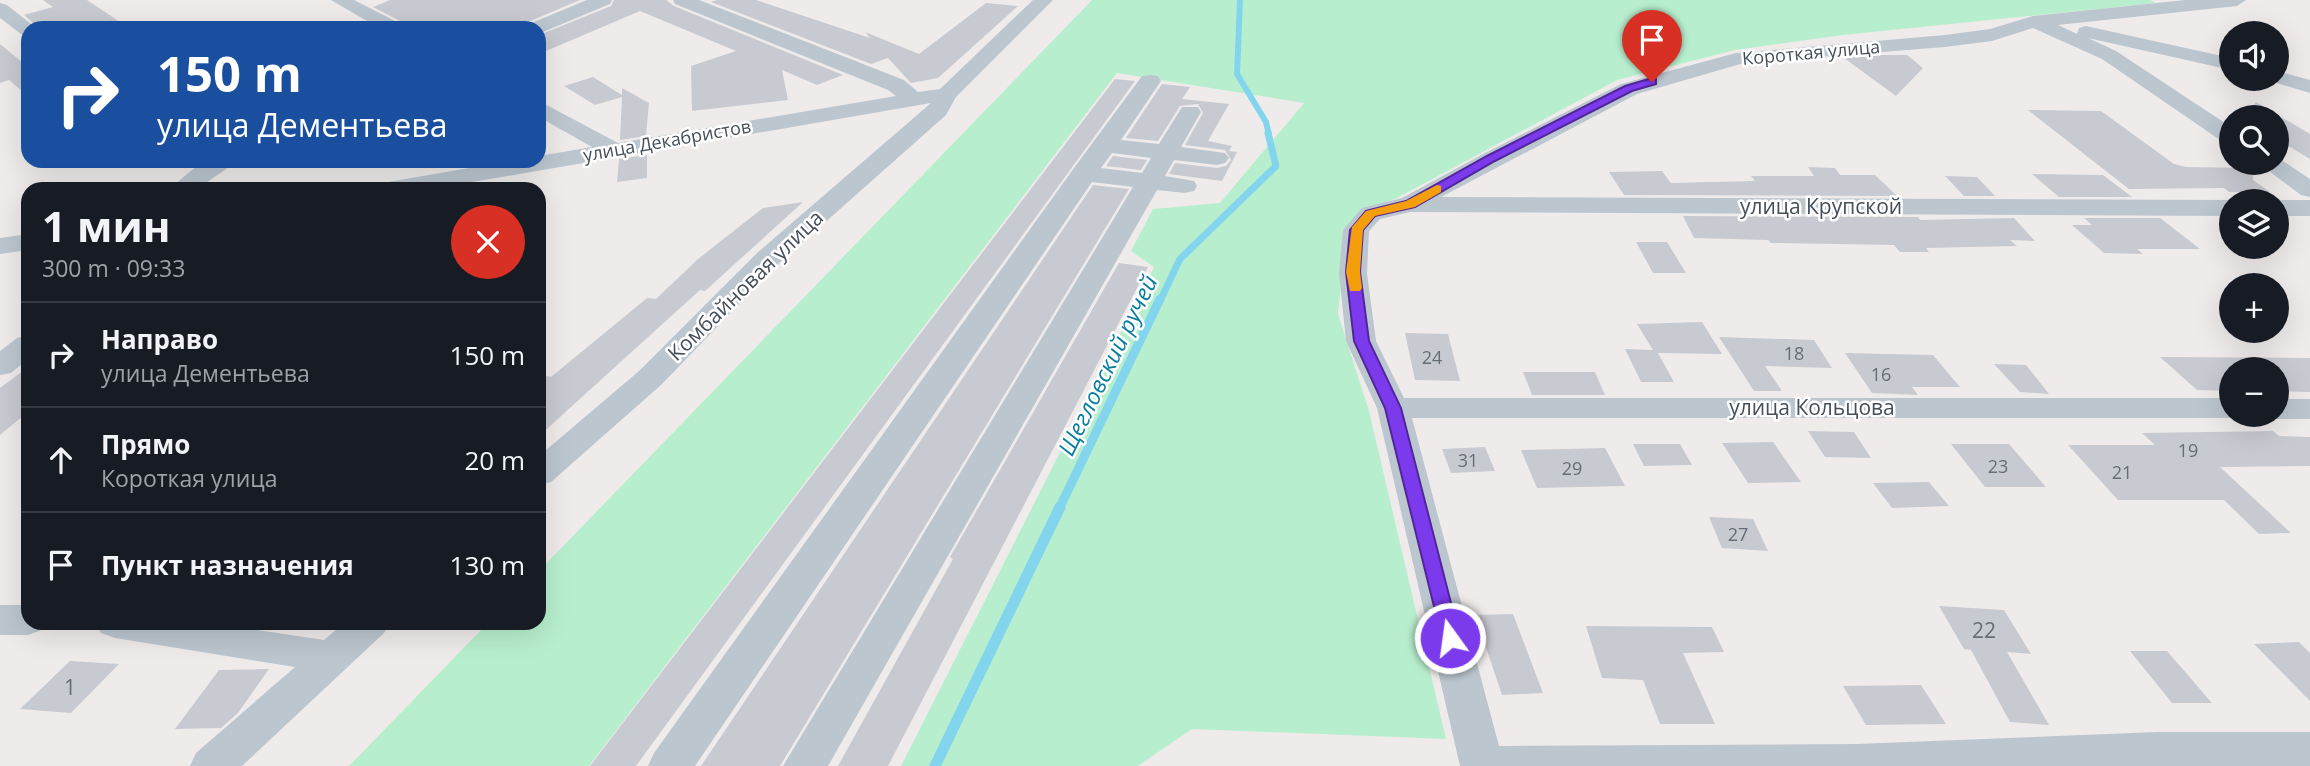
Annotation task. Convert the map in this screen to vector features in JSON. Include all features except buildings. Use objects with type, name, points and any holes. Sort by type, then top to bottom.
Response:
[{"type":"street","points":[[17,0],[0,7],[21,24]]},
{"type":"street","points":[[340,0],[380,21]]},
{"type":"street","points":[[546,24],[603,0]]},
{"type":"street","points":[[682,0],[897,85],[913,99]]},
{"type":"street","name":"Короткая улица","points":[[1410,204],[1491,159],[1629,89],[1743,57],[1945,41],[1992,35],[2033,22],[2237,0]]},
{"type":"street","name":"Комбайновая улица","points":[[546,468],[650,378],[767,259],[938,110],[947,93],[1039,1]]},
{"type":"street","points":[[2033,22],[2219,60]]},
{"type":"street","points":[[2033,22],[2109,55],[2219,129]]},
{"type":"street","points":[[670,766],[1150,80]]},
{"type":"street","points":[[2289,81],[2310,87]]},
{"type":"street","name":"улица Декабристов","points":[[546,160],[947,93]]},
{"type":"street","points":[[546,112],[612,149]]},
{"type":"street","points":[[805,766],[1190,113]]},
{"type":"street","points":[[1103,145],[1217,158]]},
{"type":"street","points":[[189,182],[207,168]]},
{"type":"street","name":"улица Декабристов","points":[[426,182],[503,168]]},
{"type":"street","points":[[517,182],[530,168]]},
{"type":"street","points":[[1083,173],[1185,186]]},
{"type":"street","points":[[2288,175],[2310,190]]},
{"type":"street","points":[[1410,204],[1371,213],[1356,230],[1353,272],[1361,341],[1393,408],[1482,765],[1856,762],[2157,750],[2310,750]]},
{"type":"street","name":"улица Крупской","points":[[1410,204],[2219,208]]},
{"type":"street","points":[[2289,208],[2310,208]]},
{"type":"street","points":[[0,246],[21,243]]},
{"type":"street","points":[[0,366],[21,350]]},
{"type":"street","name":"улица Кольцова","points":[[1393,408],[2219,408]]},
{"type":"street","points":[[2289,409],[2310,409]]},
{"type":"street","points":[[0,620],[21,621]]},
{"type":"street","points":[[160,630],[332,657]]},
{"type":"street","points":[[212,766],[362,630]]},
{"type":"green space","points":[[1092,0],[2150,0],[2156,3],[1843,35],[1735,50],[1617,80],[1397,198],[1371,208],[1345,243],[1338,314],[1369,411],[1446,739],[1192,729],[1138,766],[901,766],[1154,267],[1131,251],[1153,209],[1220,203],[1304,103],[1117,73],[589,766],[349,766],[481,630],[546,630],[546,564]]},
{"type":"waterway","name":"Щегловский ручей","points":[[1240,0],[1237,74],[1266,122],[1269,135]]},
{"type":"waterway","name":"Щегловский ручей","points":[[1160,301],[1180,259],[1276,166],[1268,133]]},
{"type":"waterway","name":"Щегловский ручей","points":[[1059,509],[1160,299]]},
{"type":"waterway","name":"Щегловский ручей","points":[[935,766],[1060,507]]},
{"type":"slow traffic","points":[[1355,288],[1353,272],[1356,230],[1371,213],[1410,204],[1437,189]]},
{"type":"route","points":[[1450,638],[1393,408],[1361,341],[1353,272],[1356,230],[1371,213],[1410,204],[1491,159],[1629,89],[1652,82]]}]
